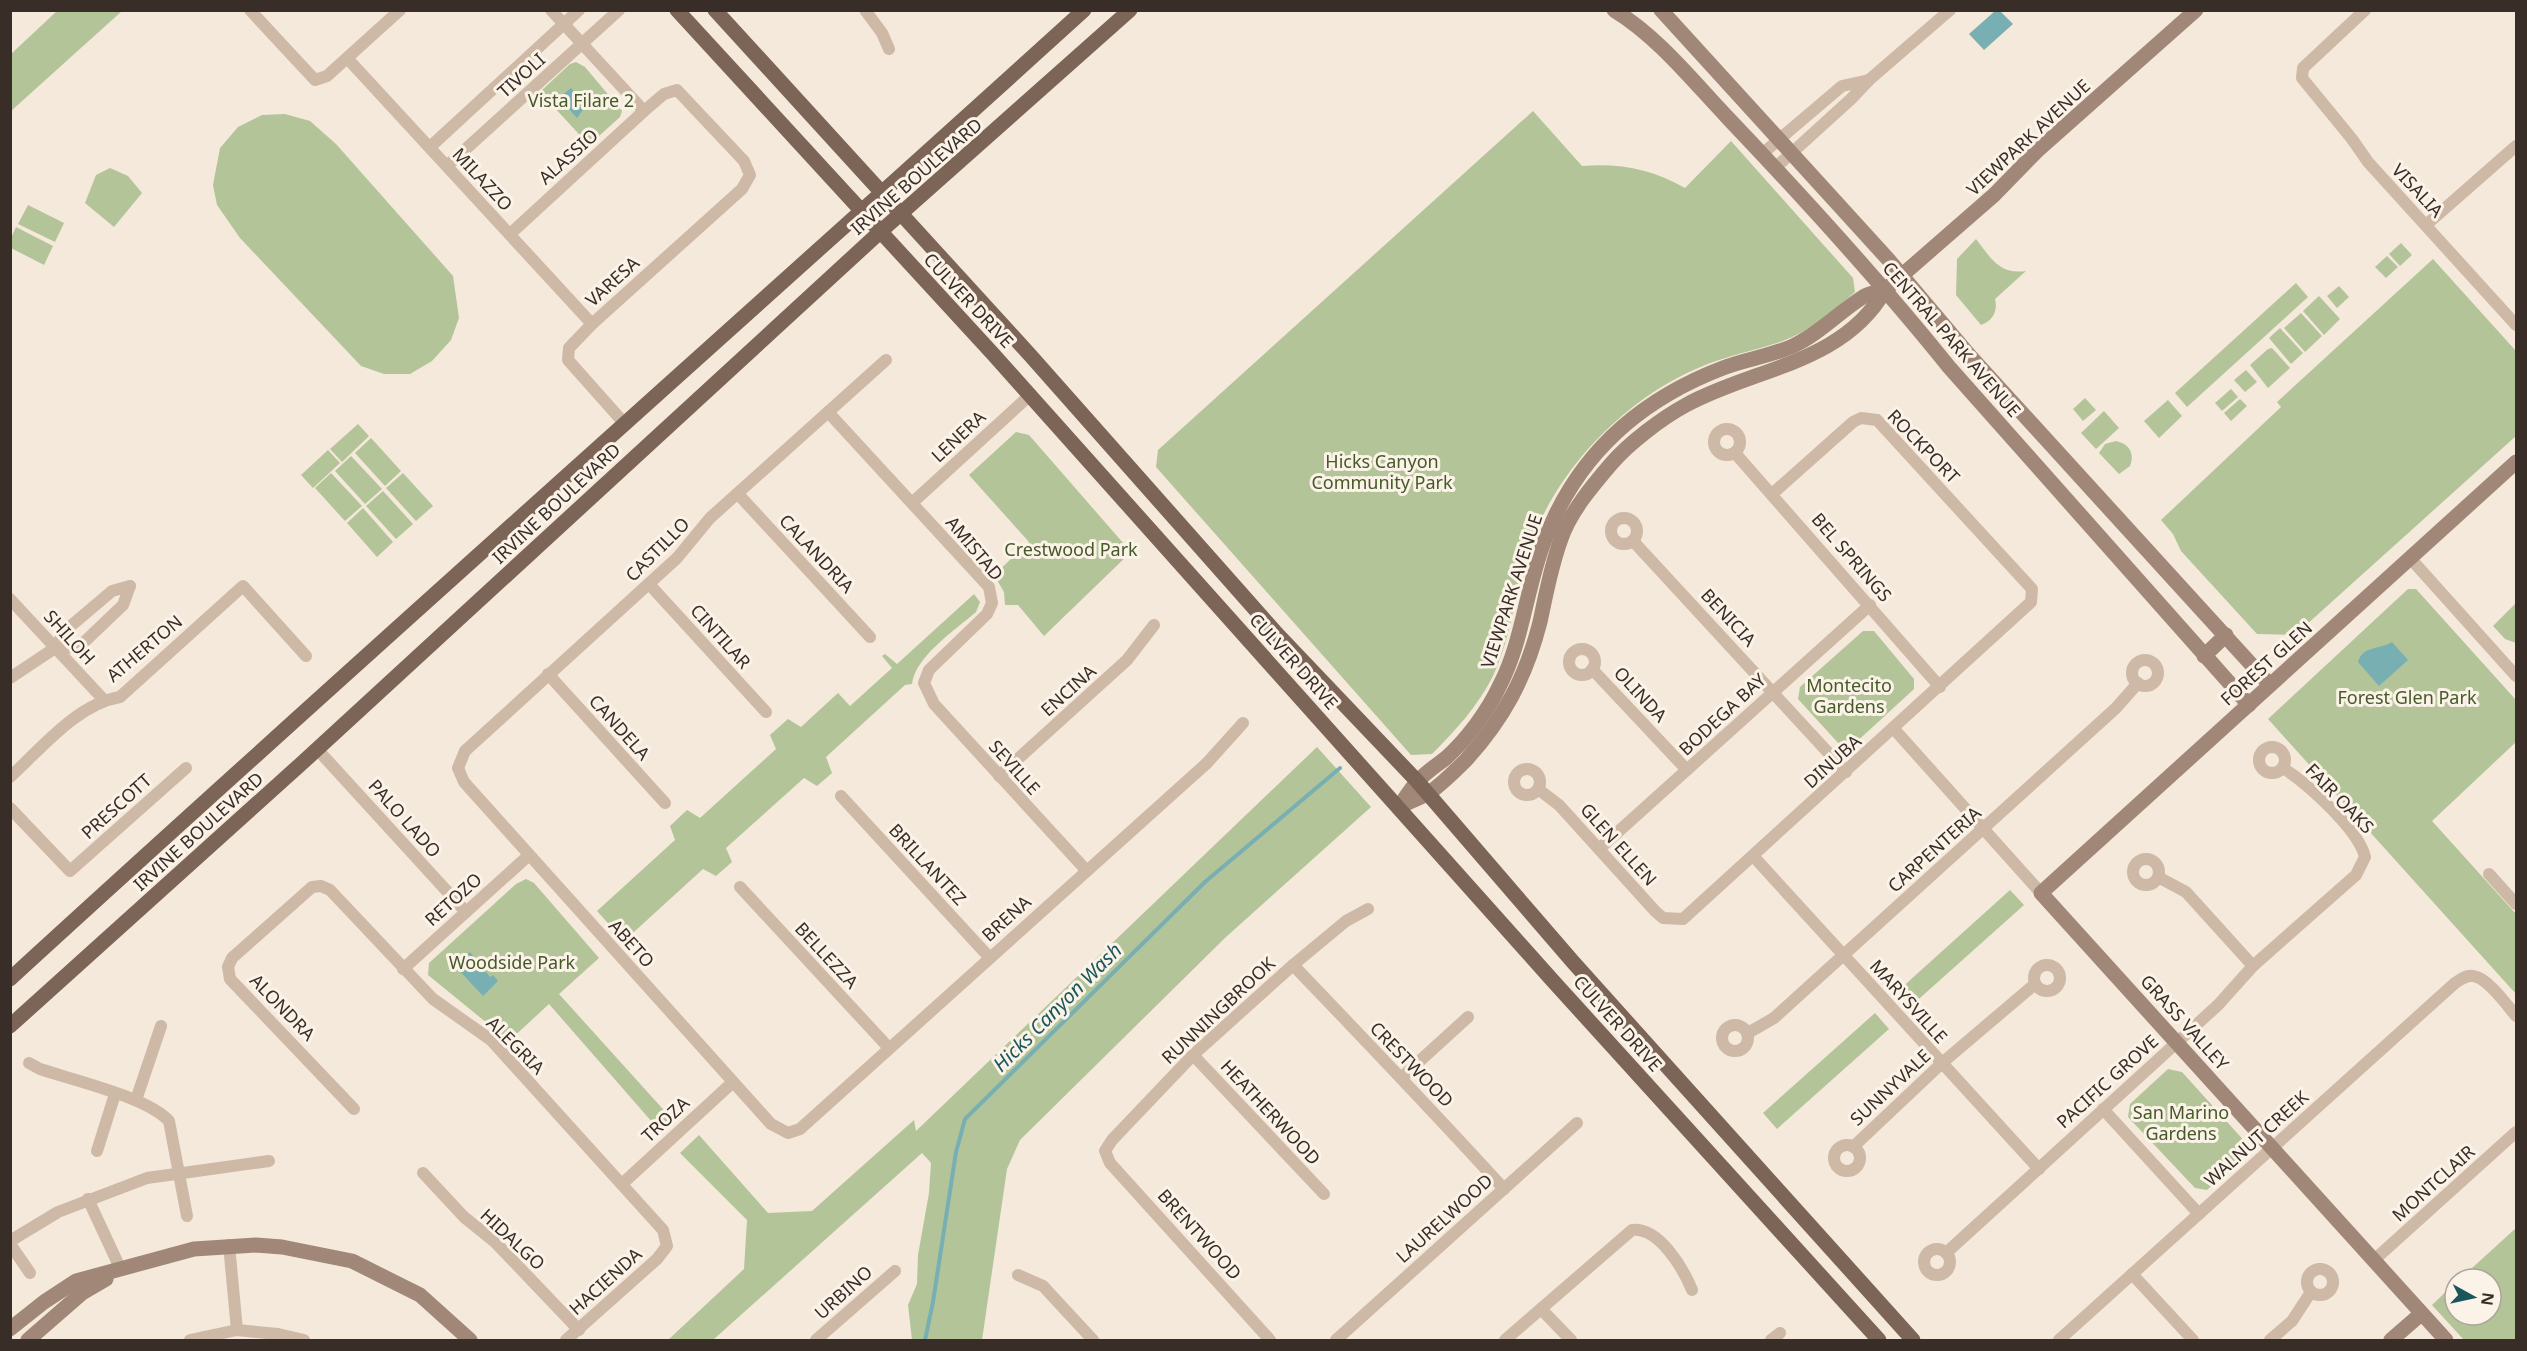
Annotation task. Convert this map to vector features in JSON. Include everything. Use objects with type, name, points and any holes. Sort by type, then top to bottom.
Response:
[{"type":"main road","name":"CULVER DRIVE","points":[[677,10],[1029,396],[1399,807],[1552,981],[1879,1341]]},
{"type":"main road","name":"CULVER DRIVE","points":[[715,10],[899,215],[1030,355],[1277,634],[1422,777],[1427,794],[1573,962],[1913,1341]]},
{"type":"main road","name":"IRVINE BOULEVARD","points":[[10,979],[309,705],[882,195],[1084,10]]},
{"type":"main road","name":"IRVINE BOULEVARD","points":[[10,1026],[317,749],[880,232],[1130,10]]},
{"type":"street","points":[[250,10],[315,80],[327,76],[399,10]]},
{"type":"street","points":[[551,10],[644,111]]},
{"type":"street","name":"TIVOLI","points":[[430,147],[579,10]]},
{"type":"street","name":"TIVOLI","points":[[447,166],[620,10]]},
{"type":"street","points":[[865,10],[882,33],[889,49]]},
{"type":"street","name":"CENTRAL PARK AVENUE","points":[[1614,10],[1668,54],[1762,154],[1885,290],[1949,367],[2249,705]]},
{"type":"street","name":"CENTRAL PARK AVENUE","points":[[1661,10],[1903,276],[1970,356],[2270,685]]},
{"type":"street","points":[[1774,168],[1869,80],[1950,10]]},
{"type":"street","name":"VIEWPARK AVENUE","points":[[1399,807],[1422,777],[1448,756],[1471,729],[1500,685],[1517,641],[1530,584],[1544,542],[1565,497],[1606,442],[1630,419],[1679,386],[1725,367],[1793,346],[1833,321],[1865,296],[1885,290],[1994,195],[2037,151],[2196,10]]},
{"type":"street","name":"VISALIA","points":[[2365,10],[2303,68],[2301,74],[2307,87],[2352,139],[2368,162],[2517,325]]},
{"type":"street","name":"MILAZZO","points":[[347,58],[592,324]]},
{"type":"street","points":[[1762,154],[1842,86],[1869,80]]},
{"type":"street","name":"ALASSIO","points":[[510,234],[644,111],[664,94],[677,90],[744,161],[750,175]]},
{"type":"street","points":[[2426,225],[2517,146]]},
{"type":"street","name":"VARESA","points":[[624,423],[568,360],[569,348],[592,324],[742,189],[750,175]]},
{"type":"street","name":"VIEWPARK AVENUE","points":[[1399,807],[1427,794],[1454,772],[1496,725],[1526,666],[1561,537],[1576,510],[1602,475],[1636,441],[1685,405],[1730,385],[1808,358],[1874,309],[1885,290]]},
{"type":"street","name":"CASTILLO","points":[[458,768],[465,751],[677,558],[710,518],[886,360]]},
{"type":"street","name":"LENERA","points":[[912,503],[1029,396]]},
{"type":"street","name":"AMISTAD","points":[[828,412],[989,587],[992,598],[990,608],[980,623],[929,670],[924,683]]},
{"type":"street","name":"ROCKPORT","points":[[1772,494],[1853,422],[1861,418],[1877,420],[2032,589],[2033,595]]},
{"type":"street","name":"BEL SPRINGS","points":[[1735,453],[1940,687]]},
{"type":"street","name":"FOREST GLEN","points":[[2041,893],[2517,462]]},
{"type":"street","points":[[1588,464],[1602,475]]},
{"type":"street","name":"CALANDRIA","points":[[738,494],[870,637]]},
{"type":"street","name":"BENICIA","points":[[1633,541],[1846,772]]},
{"type":"street","points":[[2411,559],[2514,667]]},
{"type":"street","name":"CINTILAR","points":[[649,584],[766,712]]},
{"type":"street","points":[[10,678],[55,648],[66,630],[112,591],[130,586],[123,605],[79,647],[55,648]]},
{"type":"street","name":"ATHERTON","points":[[10,777],[79,715],[103,699],[120,697],[243,586],[306,656]]},
{"type":"street","name":"DINUBA","points":[[1674,920],[1683,919],[1691,913],[1754,857],[2026,609],[2033,595]]},
{"type":"street","name":"SHILOH","points":[[10,599],[103,699]]},
{"type":"street","name":"BODEGA BAY","points":[[1599,849],[1870,605]]},
{"type":"street","name":"ENCINA","points":[[999,776],[1127,660],[1154,625]]},
{"type":"street","points":[[2204,656],[2226,635]]},
{"type":"street","name":"OLINDA","points":[[1592,669],[1687,770]]},
{"type":"street","name":"CANDELA","points":[[548,674],[665,803]]},
{"type":"street","name":"SEVILLE","points":[[924,683],[934,704],[1086,870]]},
{"type":"street","name":"CARPENTERIA","points":[[1748,1033],[1773,1018],[2116,708],[2138,683]]},
{"type":"street","name":"BRENA","points":[[788,1133],[800,1129],[1207,763],[1243,723]]},
{"type":"street","name":"GRASS VALLEY","points":[[1894,729],[2421,1314],[2439,1338]]},
{"type":"street","name":"PALO LADO","points":[[317,749],[466,912]]},
{"type":"street","name":"PRESCOTT","points":[[10,808],[70,871],[186,768]]},
{"type":"street","name":"ABETO","points":[[458,768],[464,782],[528,856],[771,1124],[788,1133]]},
{"type":"street","name":"FAIR OAKS","points":[[2283,768],[2303,781],[2327,806],[2358,840],[2365,857]]},
{"type":"street","name":"GLEN ELLEN","points":[[1538,789],[1559,805],[1655,911],[1663,918],[1674,920]]},
{"type":"street","name":"BRILLANTEZ","points":[[841,796],[989,957]]},
{"type":"street","name":"RETOZO","points":[[403,969],[528,856]]},
{"type":"street","name":"MARYSVILLE","points":[[1754,857],[2038,1168]]},
{"type":"street","name":"PACIFIC GROVE","points":[[1946,1253],[2218,1005],[2253,966],[2356,874],[2365,857]]},
{"type":"street","points":[[2489,874],[2517,904]]},
{"type":"street","points":[[2158,877],[2186,892],[2253,966]]},
{"type":"street","name":"ALEGRIA","points":[[321,886],[330,890],[433,999],[491,1040],[663,1230],[667,1246]]},
{"type":"street","name":"ALONDRA","points":[[321,886],[312,887],[240,950],[232,958],[228,967],[230,979],[354,1108]]},
{"type":"street","name":"BELLEZZA","points":[[740,887],[889,1048]]},
{"type":"street","name":"RUNNINGBROOK","points":[[1105,1151],[1112,1140],[1193,1055],[1293,965],[1346,921],[1368,909]]},
{"type":"street","name":"CRESTWOOD","points":[[1293,965],[1504,1189]]},
{"type":"street","name":"WALNUT CREEK","points":[[2059,1341],[2455,983],[2466,976],[2482,978],[2517,1016]]},
{"type":"street","name":"SUNNYVALE","points":[[1853,1147],[1942,1063],[2035,984]]},
{"type":"street","points":[[1401,1078],[1468,1017]]},
{"type":"street","points":[[136,1100],[160,1026]]},
{"type":"street","name":"HEATHERWOOD","points":[[1193,1055],[1324,1194]]},
{"type":"street","points":[[29,1063],[40,1069],[136,1100],[161,1113],[169,1121],[187,1216]]},
{"type":"street","name":"TROZA","points":[[622,1184],[733,1082]]},
{"type":"street","points":[[97,1150],[115,1094]]},
{"type":"street","points":[[2103,1109],[2199,1214]]},
{"type":"street","name":"LAURELWOOD","points":[[1336,1341],[1577,1123]]},
{"type":"street","name":"MONTCLAIR","points":[[2373,1261],[2517,1132]]},
{"type":"street","name":"BRENTWOOD","points":[[1105,1151],[1110,1163],[1270,1341]]},
{"type":"street","points":[[30,1272],[10,1243],[58,1212],[147,1178],[269,1161]]},
{"type":"street","name":"HIDALGO","points":[[423,1173],[464,1217],[495,1242],[579,1329]]},
{"type":"street","points":[[88,1199],[122,1269]]},
{"type":"street","points":[[1505,1341],[1632,1230],[1649,1231],[1654,1236],[1684,1270],[1692,1290]]},
{"type":"street","points":[[229,1245],[237,1330]]},
{"type":"street","points":[[10,1329],[44,1302],[76,1281],[166,1255],[229,1245],[282,1247],[352,1261],[420,1295],[470,1341]]},
{"type":"street","name":"HACIENDA","points":[[566,1341],[657,1259],[667,1246]]},
{"type":"street","points":[[28,1341],[81,1293],[122,1269]]},
{"type":"street","name":"URBINO","points":[[816,1341],[894,1270]]},
{"type":"street","points":[[2132,1274],[2193,1341]]},
{"type":"street","points":[[1018,1275],[1043,1286],[1093,1341]]},
{"type":"street","points":[[2270,1341],[2292,1321],[2311,1292]]},
{"type":"street","points":[[1542,1309],[1570,1341]]},
{"type":"street","points":[[2391,1341],[2421,1314]]},
{"type":"street","points":[[190,1341],[237,1330],[278,1334],[304,1341]]},
{"type":"green space","points":[[58,10],[122,11],[11,111],[11,54]]},
{"type":"green space","name":"Vista Filare 2","points":[[576,62],[585,67],[622,111],[620,117],[589,145],[540,92],[570,64]]},
{"type":"green space","name":"Hicks Canyon Community Park","points":[[1533,111],[1582,166],[1635,169],[1660,176],[1685,188],[1731,141],[1853,278],[1855,292],[1820,321],[1791,338],[1719,360],[1675,379],[1634,406],[1597,440],[1559,487],[1537,529],[1528,551],[1504,648],[1487,687],[1466,718],[1432,754],[1411,755],[1156,467],[1158,450]]},
{"type":"green space","points":[[285,114],[310,121],[336,144],[453,276],[459,318],[451,340],[432,361],[410,374],[384,374],[361,366],[240,238],[217,205],[213,185],[220,148],[238,127],[262,115]]},
{"type":"green space","points":[[110,168],[128,176],[142,193],[114,227],[85,203],[96,175]]},
{"type":"green space","points":[[28,205],[64,223],[55,242],[18,224]]},
{"type":"green space","points":[[16,227],[53,246],[44,265],[11,248],[11,238]]},
{"type":"green space","points":[[1976,239],[1991,259],[2002,268],[2017,272],[2026,271],[1995,299],[1994,315],[1981,325],[1956,295],[1957,259]]},
{"type":"green space","points":[[2401,243],[2412,255],[2400,266],[2389,254]]},
{"type":"green space","points":[[2387,256],[2398,267],[2386,278],[2375,267]]},
{"type":"green space","points":[[2433,259],[2516,351],[2516,436],[2295,635],[2257,634],[2181,551],[2173,534],[2161,520],[2281,407],[2277,402]]},
{"type":"green space","points":[[2296,283],[2308,297],[2187,407],[2175,393]]},
{"type":"green space","points":[[2339,286],[2349,297],[2337,308],[2327,296]]},
{"type":"green space","points":[[2319,296],[2340,319],[2324,335],[2303,311]]},
{"type":"green space","points":[[2301,313],[2322,336],[2305,352],[2284,328]]},
{"type":"green space","points":[[2280,328],[2303,353],[2291,364],[2269,338]]},
{"type":"green space","points":[[2272,348],[2290,368],[2268,388],[2250,365]]},
{"type":"green space","points":[[2246,370],[2257,382],[2245,392],[2234,380]]},
{"type":"green space","points":[[2231,389],[2238,397],[2222,411],[2215,403]]},
{"type":"green space","points":[[2085,398],[2096,410],[2083,421],[2073,409]]},
{"type":"green space","points":[[2240,399],[2247,406],[2231,421],[2224,413]]},
{"type":"green space","points":[[2168,400],[2182,416],[2159,438],[2144,421]]},
{"type":"green space","points":[[2104,411],[2119,428],[2096,449],[2081,433]]},
{"type":"green space","points":[[358,424],[369,436],[342,462],[330,449]]},
{"type":"green space","name":"Crestwood Park","points":[[1016,432],[1029,435],[1131,552],[1044,636],[1018,605],[1005,605],[1004,592],[994,575],[1029,542],[969,475]]},
{"type":"green space","points":[[371,438],[401,471],[385,486],[355,453]]},
{"type":"green space","points":[[2116,441],[2124,444],[2130,450],[2132,457],[2130,466],[2119,474],[2099,453],[2105,444]]},
{"type":"green space","points":[[328,450],[340,463],[313,488],[301,475]]},
{"type":"green space","points":[[351,456],[382,489],[365,504],[335,471]]},
{"type":"green space","points":[[331,473],[362,506],[345,521],[315,488]]},
{"type":"green space","points":[[403,473],[433,506],[416,521],[386,488]]},
{"type":"green space","points":[[383,491],[413,524],[396,539],[366,506]]},
{"type":"green space","points":[[363,508],[393,542],[377,557],[347,523]]},
{"type":"green space","name":"Forest Glen Park","points":[[2408,589],[2416,589],[2516,700],[2516,742],[2432,821],[2516,914],[2516,994],[2268,719]]},
{"type":"green space","points":[[974,594],[980,602],[976,612],[928,654],[920,664],[912,684],[905,685],[826,757],[832,773],[817,786],[804,778],[726,848],[732,862],[716,876],[703,869],[624,941],[597,911],[675,840],[670,826],[687,810],[700,818],[776,749],[770,735],[788,719],[801,727],[838,693],[850,706],[892,668],[882,656],[885,654],[897,664]]},
{"type":"green space","points":[[2516,603],[2516,643],[2505,639],[2493,626]]},
{"type":"green space","name":"Montecito Gardens","points":[[1863,631],[1874,631],[1914,679],[1914,689],[1852,746],[1840,745],[1798,699],[1800,687]]},
{"type":"green space","points":[[1317,747],[1371,807],[1226,937],[1020,1140],[1007,1169],[982,1340],[912,1340],[908,1305],[917,1284],[918,1255],[929,1193],[931,1163],[922,1153],[713,1340],[668,1340],[744,1269],[747,1220],[680,1153],[699,1135],[768,1213],[812,1211],[914,1120],[916,1131]]},
{"type":"green space","name":"Woodside Park","points":[[526,879],[534,883],[599,958],[559,994],[671,1118],[659,1130],[549,1004],[509,1041],[428,975],[429,963],[516,884]]},
{"type":"green space","points":[[2010,890],[2024,905],[1911,1006],[1898,991]]},
{"type":"green space","points":[[1875,1013],[1889,1029],[1777,1129],[1763,1113]]},
{"type":"green space","name":"San Marino Gardens","points":[[2168,1069],[2182,1072],[2247,1144],[2244,1155],[2207,1190],[2195,1188],[2128,1117],[2130,1104]]},
{"type":"green space","points":[[2516,1228],[2516,1340],[2464,1340],[2452,1327],[2503,1327],[2503,1267],[2473,1267]]},
{"type":"green space","points":[[2443,1294],[2443,1317],[2432,1305]]},
{"type":"water","points":[[1995,11],[2000,11],[2013,24],[1984,50],[1969,34]]},
{"type":"water","points":[[571,88],[579,97],[575,101],[583,110],[577,118],[559,98]]},
{"type":"water","points":[[2392,642],[2408,660],[2379,686],[2358,662],[2368,650]]},
{"type":"water","points":[[470,952],[490,977],[493,975],[498,981],[483,996],[455,966]]},
{"type":"waterway","name":"Hicks Canyon Wash","points":[[925,1340],[956,1152],[965,1119],[1205,882],[1340,768]]}]
